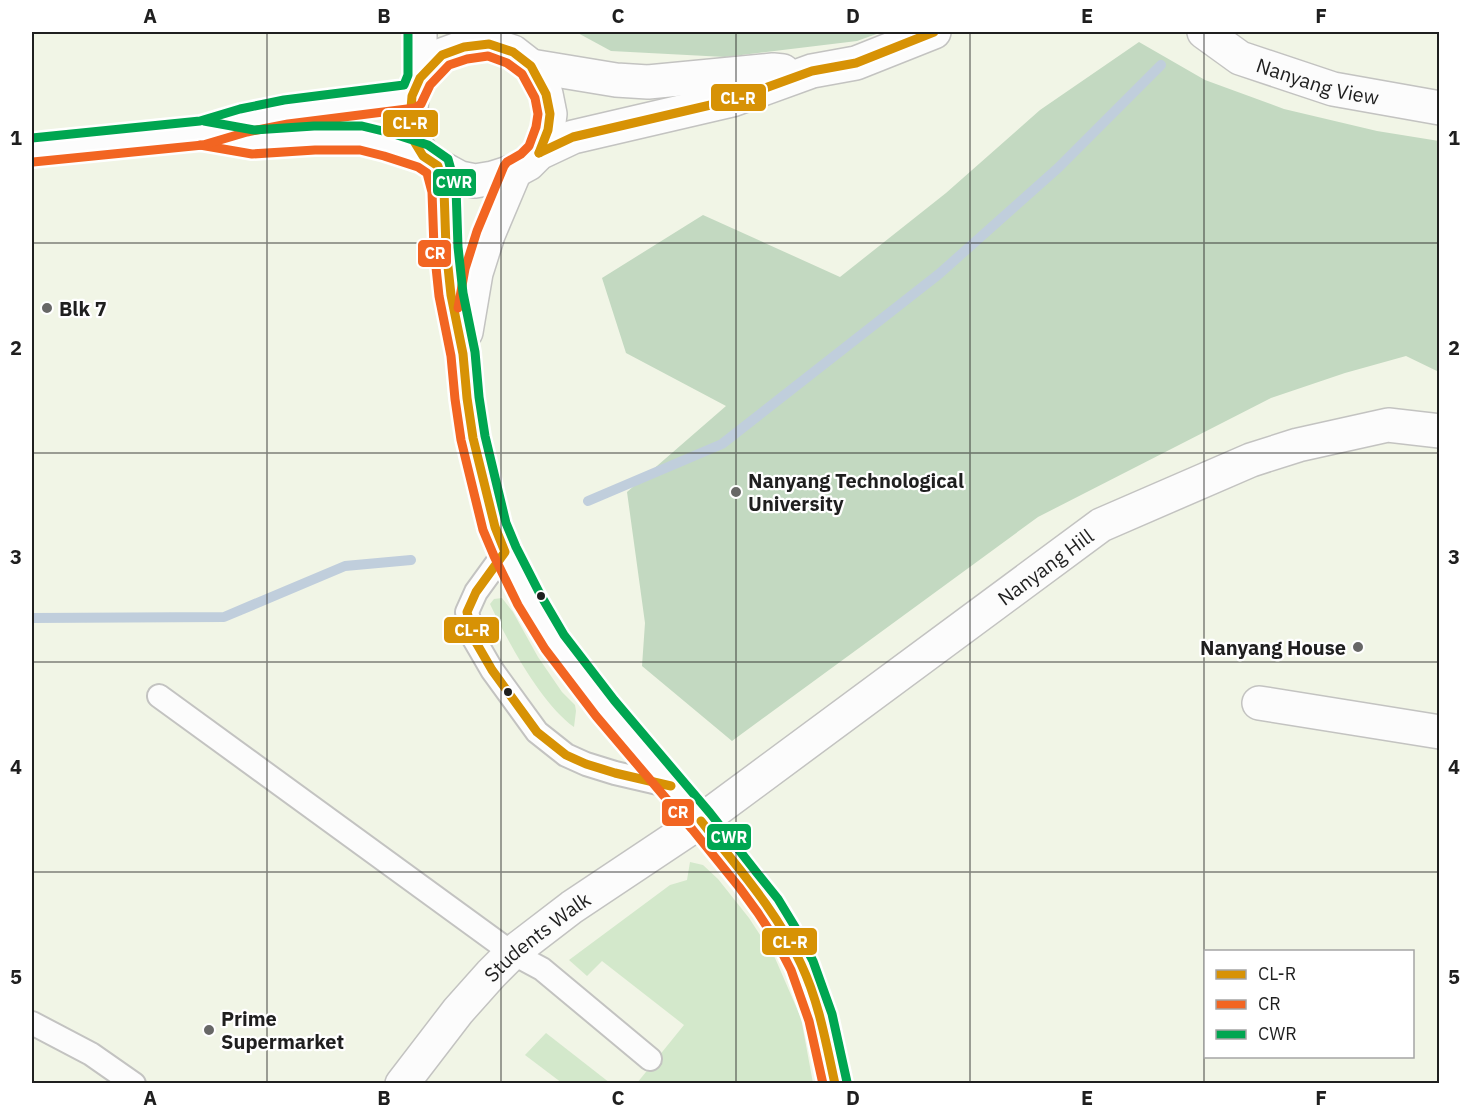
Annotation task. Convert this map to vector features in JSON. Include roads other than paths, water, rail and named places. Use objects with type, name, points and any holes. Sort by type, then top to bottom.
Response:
[{"type":"street","points":[[420,32],[416,87],[410,121],[412,138],[431,161],[444,190],[446,248],[451,295],[463,354],[473,438],[495,527],[505,552],[554,642],[605,708],[701,821],[768,906],[785,933],[802,965],[821,1018],[835,1083]]},
{"type":"street","points":[[463,354],[476,273],[488,235],[527,162],[548,130],[550,114],[546,94],[522,59],[487,32]]},
{"type":"street","points":[[202,133],[253,142],[361,138],[387,144],[431,161],[460,178],[475,181],[494,178],[573,138],[732,100],[812,71],[856,63],[934,32]]},
{"type":"street","name":"Nanyang View","points":[[1204,32],[1240,57],[1333,89],[1440,108]]},
{"type":"street","points":[[32,150],[202,133],[244,120],[416,87],[442,55],[464,46],[489,44],[522,59],[616,80],[648,82],[773,70],[812,71]]},
{"type":"street","name":"Nanyang Hill","points":[[701,821],[1101,525],[1251,460],[1298,445],[1388,425],[1440,431]]},
{"type":"street","points":[[1259,703],[1440,732]]},
{"type":"street","name":"Students Walk","points":[[402,1083],[458,1011],[512,953],[572,907],[701,821]]},
{"type":"lane","points":[[505,552],[476,592],[467,612],[474,639],[492,670],[537,732],[566,755],[615,773],[671,786]]},
{"type":"lane","points":[[159,696],[512,953],[542,969],[650,1059]]},
{"type":"lane","points":[[32,1023],[92,1054],[134,1083]]},
{"type":"waterway","points":[[588,501],[722,444],[939,274],[1058,168],[1161,65]]},
{"type":"waterway","points":[[32,618],[224,617],[345,566],[411,560]]},
{"type":"place","name":"Blk 7","points":[[47,308]]},
{"type":"place","name":"Nanyang Technological University","points":[[736,492]]},
{"type":"place","name":"Nanyang House","points":[[1358,647]]},
{"type":"place","name":"Prime Supermarket","points":[[209,1030]]}]
